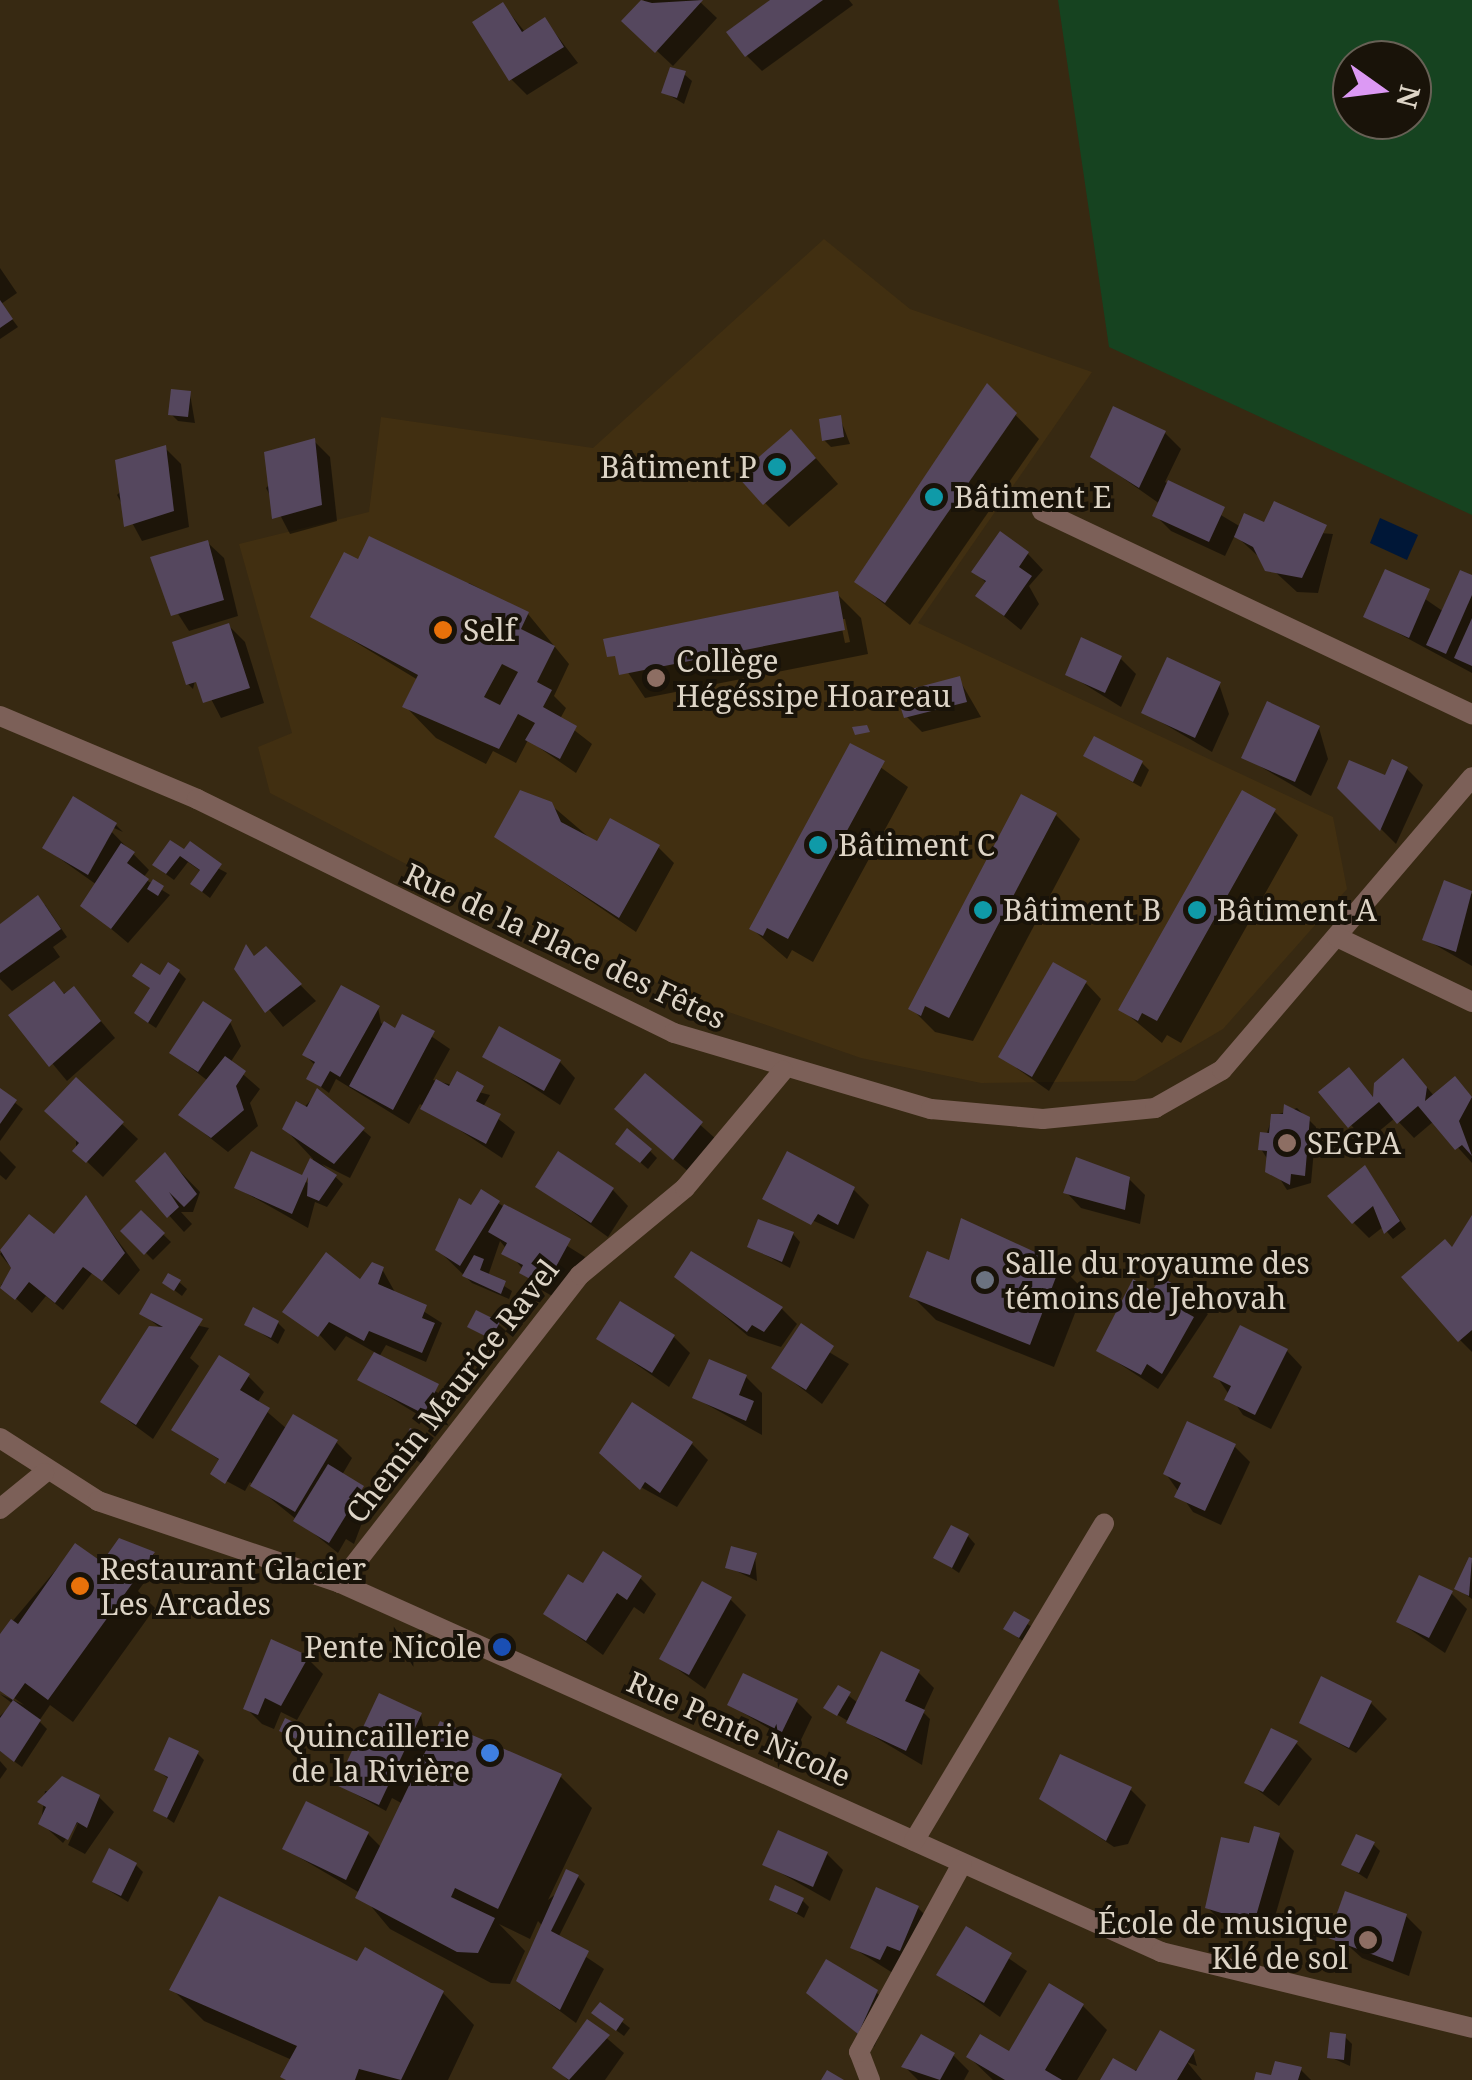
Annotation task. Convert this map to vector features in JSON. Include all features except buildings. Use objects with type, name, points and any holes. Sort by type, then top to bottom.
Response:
[{"type":"street","points":[[1042,511],[1472,714]]},
{"type":"street","name":"Rue de la Place des Fêtes","points":[[0,716],[197,799],[596,1000],[783,1071],[1000,1116],[1155,1108],[1222,1070],[1472,777]]},
{"type":"street","points":[[1337,936],[1472,1002]]},
{"type":"street","name":"Chemin Maurice Ravel","points":[[340,1582],[580,1275],[685,1188],[783,1071]]},
{"type":"street","name":"Rue Pente Nicole","points":[[0,1438],[44,1473],[134,1515],[340,1582],[1160,1952],[1472,2028]]},
{"type":"street","points":[[0,1509],[44,1473]]},
{"type":"street","points":[[914,1841],[1104,1524]]},
{"type":"street","points":[[870,2080],[858,2063],[862,2045],[962,1864]]},
{"type":"shaded area","name":"Collège Hégéssipe Hoareau","points":[[824,239],[910,309],[1092,372],[918,623],[1333,817],[1347,889],[1223,1029],[1135,1081],[981,1083],[861,1058],[694,1000],[477,901],[270,793],[258,747],[292,733],[239,544],[369,512],[381,417],[593,448]]},
{"type":"green space","points":[[1058,0],[1472,0],[1472,515],[1109,347]]},
{"type":"water","points":[[1380,518],[1418,535],[1407,560],[1370,543]]},
{"type":"place","name":"Bâtiment P","points":[[777,467]]},
{"type":"place","name":"Bâtiment E","points":[[934,497]]},
{"type":"place","name":"Self","points":[[443,630]]},
{"type":"place","name":"Collège Hégéssipe Hoareau","points":[[656,678]]},
{"type":"place","name":"Bâtiment C","points":[[818,845]]},
{"type":"place","name":"Bâtiment B","points":[[983,910]]},
{"type":"place","name":"Bâtiment A","points":[[1197,910]]},
{"type":"place","name":"SEGPA","points":[[1287,1143]]},
{"type":"place","name":"Salle du royaume des témoins de Jehovah","points":[[985,1280]]},
{"type":"place","name":"Restaurant Glacier Les Arcades","points":[[80,1586]]},
{"type":"place","name":"Pente Nicole","points":[[502,1647]]},
{"type":"place","name":"Quincaillerie de la Rivière","points":[[490,1753]]},
{"type":"place","name":"École de musique Klé de sol","points":[[1368,1940]]}]
